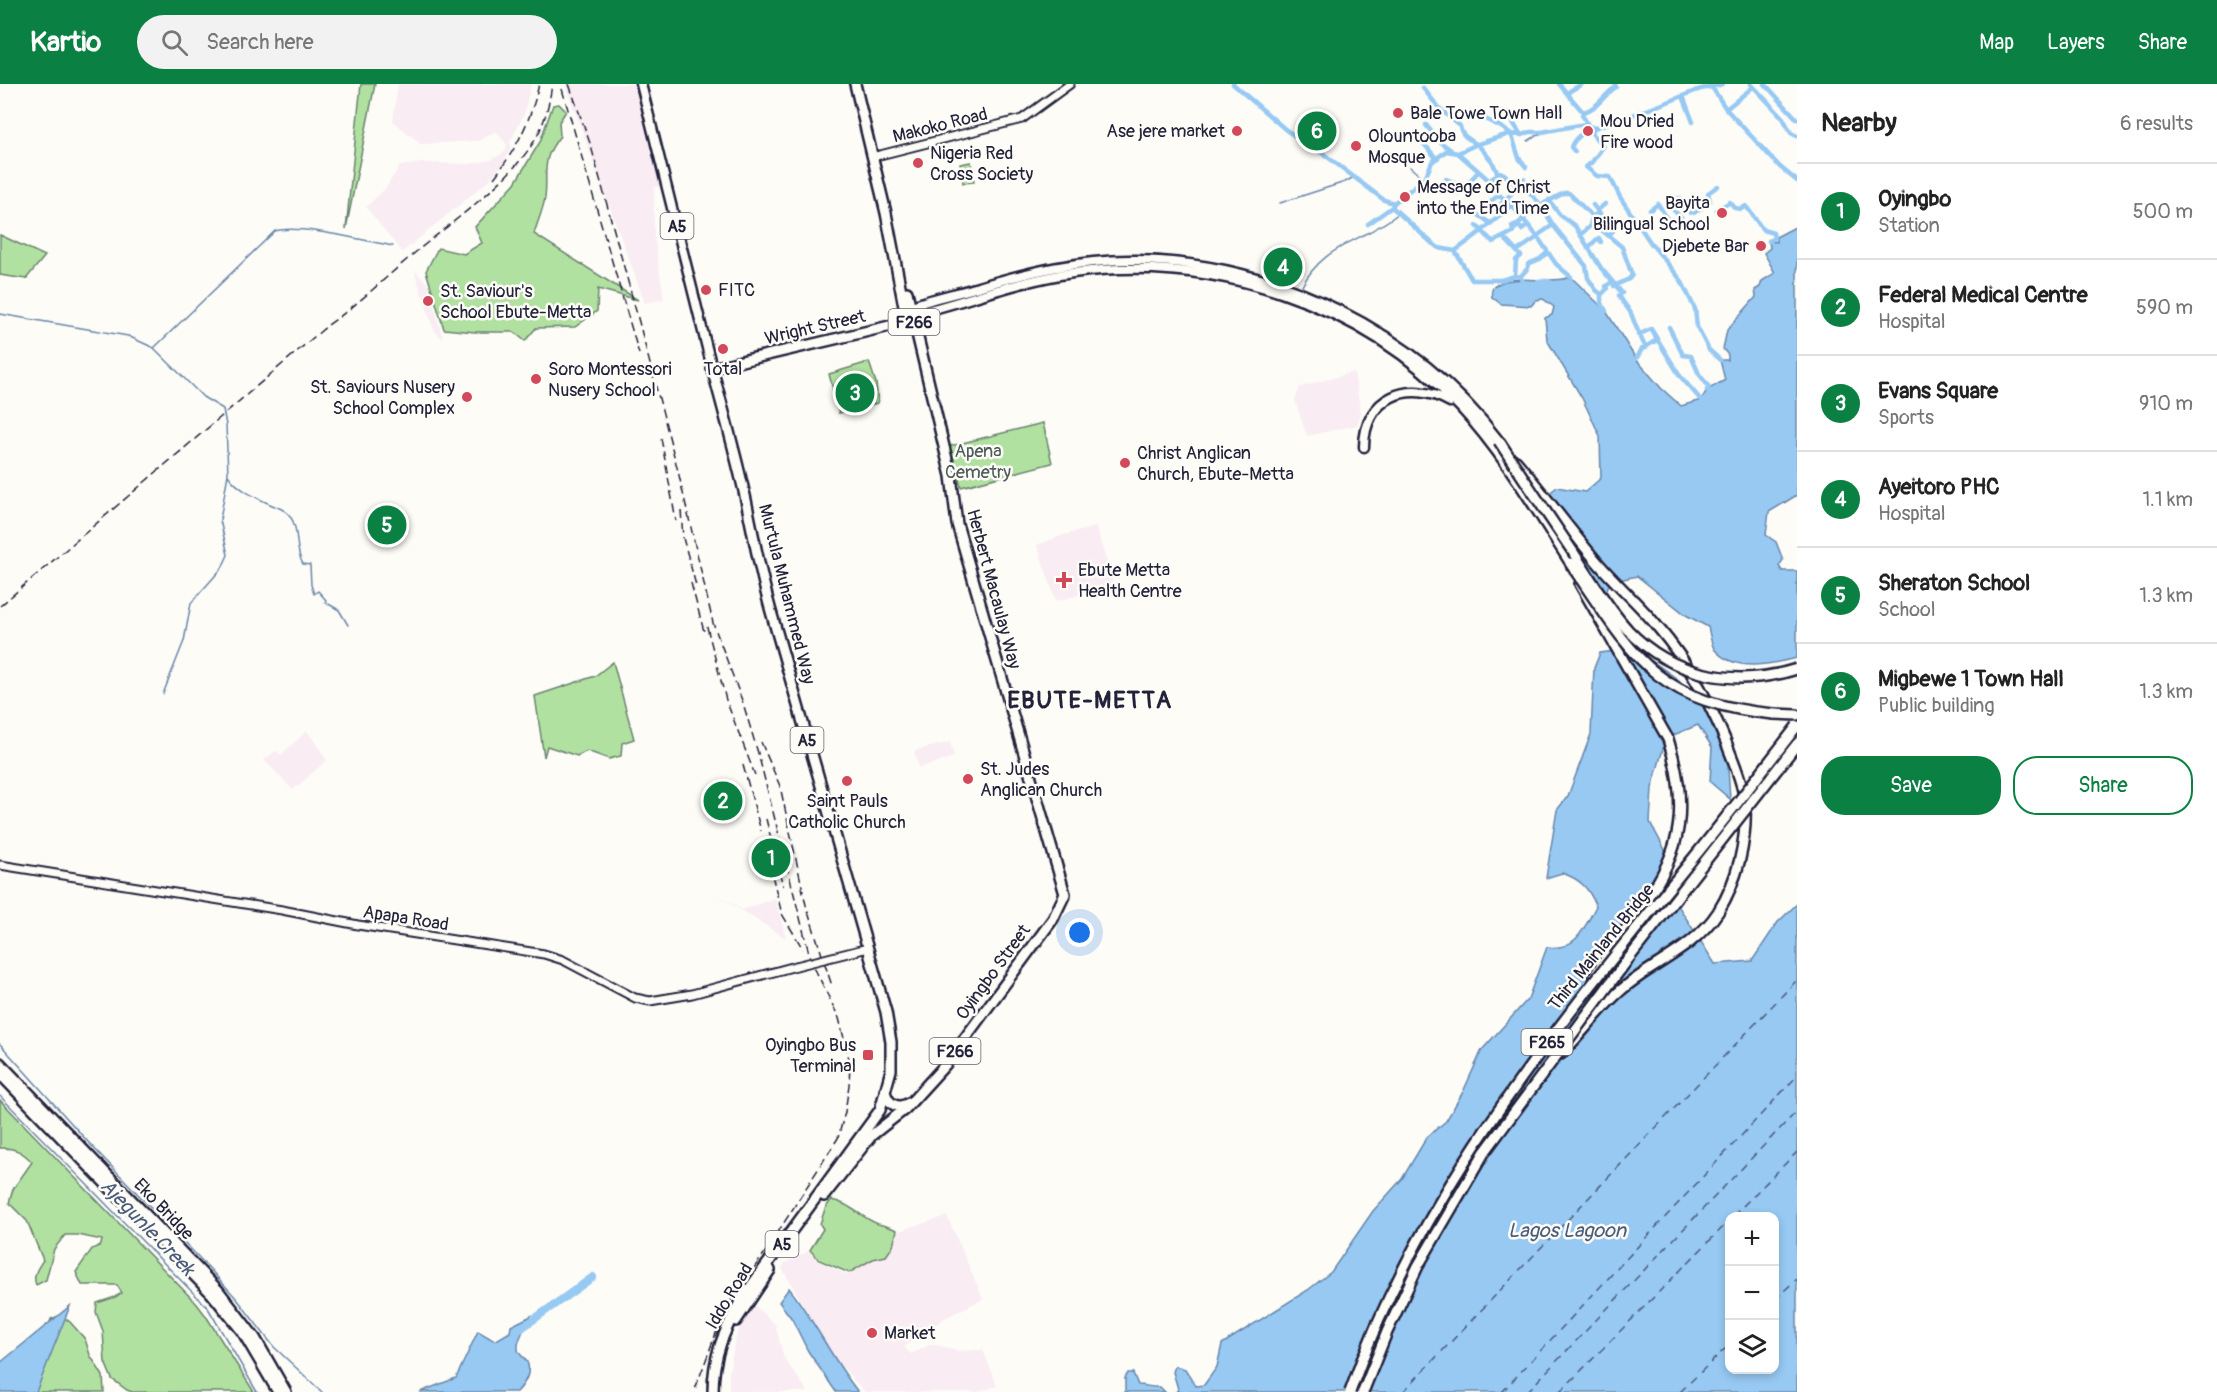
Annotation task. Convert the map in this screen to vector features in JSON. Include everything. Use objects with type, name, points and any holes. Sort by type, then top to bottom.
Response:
[{"type":"highway","name":"Herbert Macaulay Way","points":[[855,84],[908,309],[951,476],[957,524],[1043,825],[1065,889]]},
{"type":"highway","name":"Herbert Macaulay Way","points":[[860,84],[908,309]]},
{"type":"highway","name":"Wright Street","points":[[712,368],[894,325],[908,309]]},
{"type":"highway","name":"Murtula Muhammed Way","points":[[712,368],[770,607],[801,713],[808,747],[825,796],[888,1021],[891,1070],[880,1110]]},
{"type":"highway","points":[[1499,441],[1547,497],[1599,565],[1659,628],[1699,684],[1726,741],[1738,773],[1745,802],[1744,837],[1739,867],[1719,911],[1698,936],[1682,950],[1621,990],[1554,1060]]},
{"type":"highway","points":[[1499,441],[1605,600],[1627,629],[1645,646],[1671,663],[1697,673],[1724,678],[1750,679],[1776,676],[1797,669]]},
{"type":"highway","points":[[1570,563],[1623,640],[1648,669],[1667,683],[1690,696],[1739,710],[1797,715]]},
{"type":"highway","points":[[1570,563],[1668,739],[1677,766],[1681,800],[1677,839],[1663,877],[1587,989]]},
{"type":"highway","name":"Third Mainland Bridge","points":[[1350,1392],[1376,1326],[1446,1189],[1502,1104],[1587,989],[1797,726]]},
{"type":"highway","name":"Third Mainland Bridge","points":[[1363,1392],[1408,1285],[1450,1208],[1500,1129],[1620,969],[1797,744]]},
{"type":"highway","name":"Oyingbo Street","points":[[889,1120],[912,1102],[945,1065],[1053,919],[1062,904],[1065,889]]},
{"type":"highway","points":[[0,1058],[19,1081]]},
{"type":"highway","name":"Eko Bridge","points":[[0,1063],[218,1290],[255,1338],[286,1392]]},
{"type":"highway","name":"Eko Bridge","points":[[0,1074],[223,1306],[255,1352],[278,1392]]},
{"type":"highway","points":[[0,1080],[22,1097]]},
{"type":"highway","points":[[885,1091],[888,1100],[894,1106],[912,1102]]},
{"type":"highway","points":[[880,1110],[890,1111],[889,1120]]},
{"type":"highway","name":"Iddo Road","points":[[714,1392],[715,1361],[718,1349],[727,1325],[741,1300],[880,1110]]},
{"type":"highway","name":"Iddo Road","points":[[720,1392],[719,1377],[722,1355],[737,1319],[834,1182],[872,1135],[889,1120]]},
{"type":"main road","name":"Murtula Muhammed Way","points":[[641,84],[712,368]]},
{"type":"main road","points":[[908,309],[1034,280],[1073,273],[1117,269],[1157,268],[1192,271],[1279,288],[1376,331],[1411,354],[1457,392],[1481,425],[1570,563]]},
{"type":"main road","points":[[1316,303],[1391,348],[1446,393],[1470,418]]},
{"type":"main road","points":[[1364,447],[1367,423],[1375,410],[1389,398],[1404,392],[1438,395],[1481,425],[1499,441]]},
{"type":"street","name":"Makoko Road","points":[[876,156],[1022,119],[1070,84]]},
{"type":"street","points":[[825,796],[824,807],[883,1016],[888,1068],[885,1091]]},
{"type":"street","name":"Apapa Road","points":[[0,865],[544,954],[563,960],[634,998],[650,1001],[692,994],[864,949]]},
{"type":"shaded area","points":[[398,84],[531,84],[524,114],[510,142],[511,148],[502,166],[487,182],[402,252],[366,207],[385,189],[400,166],[422,163],[470,164],[491,160],[505,152],[507,145],[496,131],[478,141],[421,144],[393,121]]},
{"type":"shaded area","points":[[565,84],[637,84],[664,187],[654,187],[654,237],[664,299],[645,303]]},
{"type":"shaded area","points":[[1287,248],[1299,273],[1282,276],[1262,262]]},
{"type":"shaded area","name":"St. Saviour's School Ebute-Metta","points":[[414,270],[428,284],[443,339],[434,330]]},
{"type":"shaded area","points":[[1354,372],[1361,413],[1357,425],[1307,436],[1295,400],[1300,387]]},
{"type":"shaded area","points":[[1096,527],[1114,586],[1056,601],[1037,545]]},
{"type":"shaded area","points":[[307,731],[327,760],[293,790],[264,760],[276,751],[281,755]]},
{"type":"shaded area","points":[[950,742],[954,757],[919,768],[914,751]]},
{"type":"shaded area","points":[[712,892],[743,910],[775,898],[786,938]]},
{"type":"shaded area","name":"Market","points":[[947,1216],[983,1299],[943,1319],[904,1347],[911,1354],[932,1344],[958,1351],[983,1350],[997,1386],[977,1392],[865,1392],[835,1359],[782,1268],[785,1263],[809,1251],[818,1261],[848,1275],[872,1260],[885,1257],[892,1248],[896,1232]]},
{"type":"shaded area","points":[[754,1305],[775,1324],[784,1358],[808,1392],[729,1392],[729,1373],[735,1340],[745,1315]]},
{"type":"green space","points":[[361,84],[375,84],[346,229]]},
{"type":"green space","points":[[559,104],[566,111],[559,122],[560,136],[547,159],[545,198],[534,234],[638,300],[598,289],[597,311],[575,327],[536,328],[525,341],[514,332],[444,329],[426,271],[438,248],[464,254],[482,243],[475,227],[515,183],[540,142],[553,105]]},
{"type":"green space","points":[[971,162],[974,182],[963,183],[960,164]]},
{"type":"green space","points":[[0,235],[45,256],[26,279],[0,275]]},
{"type":"green space","points":[[869,362],[876,383],[878,403],[839,413],[829,374]]},
{"type":"green space","name":"Apena Cemetry","points":[[1043,423],[1052,463],[961,487],[950,446]]},
{"type":"green space","points":[[613,662],[634,739],[622,743],[621,756],[609,759],[587,751],[577,756],[547,746],[544,757],[535,696],[595,676]]},
{"type":"green space","points":[[0,1100],[197,1304],[254,1392],[132,1392],[112,1379],[105,1362],[103,1331],[96,1312],[97,1303],[122,1293],[117,1285],[82,1285],[76,1272],[92,1249],[101,1245],[102,1240],[65,1235],[54,1249],[46,1280],[36,1285],[35,1275],[43,1260],[27,1221],[9,1203],[13,1189],[32,1162],[18,1151],[0,1148]]},
{"type":"green space","points":[[831,1200],[844,1204],[878,1224],[897,1230],[893,1246],[886,1256],[873,1259],[849,1273],[819,1260],[810,1250],[823,1229],[820,1224]]},
{"type":"green space","points":[[61,1315],[85,1339],[90,1355],[103,1376],[104,1392],[28,1392],[51,1319]]},
{"type":"water","points":[[1797,226],[1797,495],[1769,512],[1766,535],[1776,542],[1783,560],[1779,566],[1782,571],[1797,571],[1797,658],[1776,663],[1743,664],[1723,657],[1714,648],[1708,627],[1686,615],[1637,576],[1610,582],[1599,609],[1532,507],[1557,487],[1585,492],[1601,478],[1600,436],[1582,398],[1547,340],[1545,318],[1552,315],[1554,307],[1543,299],[1536,300],[1531,306],[1501,304],[1492,297],[1492,292],[1496,285],[1513,280],[1553,280],[1571,277],[1606,311],[1636,359],[1661,388],[1681,406],[1701,400],[1707,390],[1725,380],[1720,360],[1728,360],[1728,355],[1723,349],[1727,330],[1756,297],[1755,290],[1760,287],[1762,281],[1775,273],[1764,253],[1770,248],[1769,241],[1776,242],[1776,237]]},
{"type":"water","name":"Lagos Lagoon","points":[[1631,646],[1679,680],[1715,718],[1727,753],[1730,799],[1710,782],[1712,747],[1698,725],[1666,738],[1652,788],[1650,822],[1665,850],[1667,888],[1715,964],[1752,961],[1778,922],[1797,904],[1797,1392],[1176,1392],[1178,1389],[1173,1372],[1175,1366],[1185,1369],[1196,1386],[1204,1385],[1217,1367],[1222,1344],[1308,1290],[1331,1272],[1373,1211],[1402,1179],[1427,1137],[1446,1121],[1463,1092],[1482,1050],[1528,999],[1547,947],[1565,946],[1578,937],[1583,930],[1596,906],[1587,889],[1579,881],[1562,873],[1546,878],[1557,810],[1568,796],[1591,734],[1594,668],[1600,653],[1623,650]]},
{"type":"water","points":[[789,1288],[858,1392],[836,1392],[808,1351],[792,1319],[779,1302]]},
{"type":"water","points":[[70,1306],[36,1392],[0,1392],[0,1363]]},
{"type":"water","points":[[531,1316],[518,1343],[518,1349],[527,1362],[529,1370],[525,1382],[517,1392],[420,1392],[456,1378],[478,1331],[495,1341],[510,1332],[511,1326]]},
{"type":"water","points":[[1128,1373],[1133,1373],[1138,1385],[1160,1387],[1165,1392],[1125,1392],[1125,1378]]},
{"type":"waterway","points":[[1233,84],[1286,130],[1325,155],[1384,200],[1394,203],[1392,207],[1433,244],[1439,248],[1455,251],[1472,280],[1501,280],[1515,276],[1520,277],[1525,284]]},
{"type":"waterway","points":[[1559,84],[1583,112],[1582,115],[1587,123]]},
{"type":"waterway","points":[[1569,95],[1570,91],[1582,84]]},
{"type":"waterway","points":[[1583,112],[1597,104],[1616,87],[1615,84]]},
{"type":"waterway","points":[[1710,84],[1726,109],[1780,167],[1797,181]]},
{"type":"waterway","points":[[1394,203],[1425,178],[1432,162],[1446,151],[1458,153],[1509,134],[1522,135],[1585,124],[1594,128],[1698,90],[1722,84]]},
{"type":"waterway","points":[[1751,84],[1783,118],[1791,133],[1797,136]]},
{"type":"waterway","points":[[1765,84],[1797,119]]},
{"type":"waterway","points":[[1726,109],[1753,87]]},
{"type":"waterway","points":[[1423,88],[1439,108],[1460,126],[1464,135],[1478,145]]},
{"type":"waterway","points":[[1683,96],[1693,122]]},
{"type":"waterway","points":[[1476,112],[1484,119],[1502,127],[1509,134]]},
{"type":"waterway","points":[[1506,112],[1521,135]]},
{"type":"waterway","points":[[1426,125],[1439,141],[1451,150]]},
{"type":"waterway","points":[[1594,128],[1592,133],[1603,147],[1586,167],[1597,176],[1610,177],[1620,197],[1650,242],[1681,280],[1695,309],[1697,327],[1709,350],[1720,360]]},
{"type":"waterway","points":[[1575,152],[1571,147],[1575,140],[1594,128]]},
{"type":"waterway","points":[[1528,141],[1543,132]]},
{"type":"waterway","points":[[1511,133],[1519,158],[1526,167]]},
{"type":"waterway","points":[[1419,138],[1438,158]]},
{"type":"waterway","points":[[1478,145],[1492,161],[1497,172],[1504,174],[1518,187],[1524,179]]},
{"type":"waterway","points":[[1458,153],[1491,182],[1499,195],[1510,203],[1537,236],[1556,264],[1571,277]]},
{"type":"waterway","points":[[1410,167],[1424,179]]},
{"type":"waterway","points":[[1446,179],[1465,186],[1478,172]]},
{"type":"waterway","points":[[1491,182],[1500,174]]},
{"type":"waterway","points":[[1280,203],[1354,177]]},
{"type":"waterway","points":[[1521,183],[1541,205],[1553,225],[1586,266],[1588,278],[1601,294],[1601,303],[1606,311]]},
{"type":"waterway","points":[[1458,193],[1465,186]]},
{"type":"waterway","points":[[1681,224],[1682,219],[1669,205],[1675,199],[1680,198],[1690,213],[1692,210],[1694,213],[1710,201],[1708,193],[1718,186]]},
{"type":"waterway","points":[[1501,215],[1496,209],[1518,187]]},
{"type":"waterway","points":[[1541,205],[1564,193],[1569,193],[1592,216]]},
{"type":"waterway","points":[[1487,204],[1499,195]]},
{"type":"waterway","points":[[1549,200],[1560,215],[1575,226],[1601,268],[1622,293],[1619,295],[1631,313],[1646,348]]},
{"type":"waterway","points":[[1717,210],[1730,202],[1735,208],[1741,209],[1746,206],[1763,230],[1773,233],[1774,238],[1769,241]]},
{"type":"waterway","points":[[1580,235],[1590,226],[1592,216],[1596,215],[1605,204]]},
{"type":"waterway","points":[[1650,210],[1658,204],[1670,223]]},
{"type":"waterway","points":[[1593,205],[1613,231],[1609,235]]},
{"type":"waterway","points":[[1455,251],[1511,206]]},
{"type":"waterway","points":[[1368,224],[1392,207]]},
{"type":"waterway","points":[[1477,226],[1493,242],[1513,232],[1512,226],[1519,223],[1534,209]]},
{"type":"waterway","points":[[1300,290],[1309,274],[1320,262],[1399,213]]},
{"type":"waterway","points":[[1477,214],[1490,223]]},
{"type":"waterway","points":[[1592,222],[1622,247],[1632,275],[1629,279],[1614,286]]},
{"type":"waterway","points":[[1513,230],[1519,226],[1522,230],[1528,225]]},
{"type":"waterway","points":[[1537,236],[1553,225]]},
{"type":"waterway","points":[[155,347],[275,231],[286,229],[316,231],[393,246]]},
{"type":"waterway","points":[[1503,237],[1521,256],[1516,260],[1515,276]]},
{"type":"waterway","points":[[1517,251],[1538,237]]},
{"type":"waterway","points":[[1588,248],[1599,238],[1601,242]]},
{"type":"waterway","points":[[1520,277],[1528,268],[1528,264],[1547,253]]},
{"type":"waterway","points":[[1537,284],[1538,281],[1552,283]]},
{"type":"waterway","points":[[1601,295],[1607,289],[1606,286],[1612,282]]},
{"type":"waterway","points":[[0,314],[128,336],[154,348],[203,397],[223,409],[228,474],[220,520],[228,555],[222,568],[191,603],[184,641],[163,694]]},
{"type":"waterway","points":[[1669,327],[1683,355],[1691,356],[1699,374],[1709,387],[1707,390]]},
{"type":"waterway","points":[[1638,335],[1651,329],[1680,376],[1701,400]]},
{"type":"waterway","points":[[1636,359],[1642,349],[1657,340]]},
{"type":"waterway","points":[[228,475],[247,492],[288,514],[295,527],[300,558],[303,564],[310,565],[314,594],[318,591],[326,600],[325,602],[339,610],[348,625]]},
{"type":"waterway","points":[[0,1044],[89,1143],[209,1268],[237,1299],[274,1347],[322,1392]]},
{"type":"waterway","name":"Ajegunle Creek","points":[[0,1096],[208,1308],[257,1392]]},
{"type":"waterway","points":[[519,1330],[593,1277]]},
{"type":"ferry route","points":[[1403,1392],[1797,980]]},
{"type":"ferry route","points":[[1502,1392],[1797,1076]]},
{"type":"ferry route","points":[[1527,1392],[1797,1111]]},
{"type":"ferry route","points":[[1737,1212],[1797,1152]]},
{"type":"ferry route","points":[[1560,1392],[1725,1225]]},
{"type":"ferry route","points":[[1779,1295],[1797,1279]]},
{"type":"ferry route","points":[[1680,1392],[1725,1349]]},
{"type":"railway","points":[[494,178],[510,156],[522,133],[532,110],[539,84]]},
{"type":"railway","points":[[0,606],[506,176],[534,142],[545,118],[552,84]]},
{"type":"railway","points":[[569,84],[591,146],[639,322],[678,471],[713,623],[743,703],[758,753],[811,961],[839,1018],[850,1063],[845,1112],[838,1138],[764,1254],[731,1300],[719,1325],[694,1392]]},
{"type":"railway","points":[[562,89],[639,354]]},
{"type":"railway","points":[[661,438],[676,521]]},
{"type":"railway","points":[[681,510],[683,538],[697,589]]},
{"type":"railway","points":[[691,583],[705,635]]},
{"type":"railway","points":[[707,627],[726,700],[755,775]]},
{"type":"railway","points":[[761,742],[780,786],[806,905],[832,986]]},
{"type":"railway","points":[[743,765],[761,831]]},
{"type":"railway","points":[[766,819],[783,886]]},
{"type":"railway","points":[[772,875],[782,914],[803,949]]},
{"type":"place","name":"Bale Towe Town Hall","points":[[1398,113]]},
{"type":"place","name":"Ase jere market","points":[[1237,131]]},
{"type":"place","name":"Migbewe 1 Town Hall","points":[[1317,131]]},
{"type":"place","name":"Mou Dried Fire wood","points":[[1588,131]]},
{"type":"place","name":"Olountooba Mosque","points":[[1356,146]]},
{"type":"place","name":"Nigeria Red Cross Society","points":[[918,163]]},
{"type":"place","name":"Message of Christ into the End Time","points":[[1405,197]]},
{"type":"place","name":"Bayita Bilingual School","points":[[1722,213]]},
{"type":"place","name":"Djebete Bar","points":[[1761,246]]},
{"type":"place","name":"Ayeitoro PHC","points":[[1283,267]]},
{"type":"place","name":"FITC","points":[[706,290]]},
{"type":"place","name":"St. Saviour's School Ebute-Metta","points":[[428,301]]},
{"type":"place","name":"Total","points":[[723,349]]},
{"type":"place","name":"Soro Montessori Nusery School","points":[[536,379]]},
{"type":"place","name":"Evans Square","points":[[855,393]]},
{"type":"place","name":"St. Saviours Nusery School Complex","points":[[467,397]]},
{"type":"place","name":"Christ Anglican Church, Ebute-Metta","points":[[1125,463]]},
{"type":"place","name":"Sheraton School","points":[[387,525]]},
{"type":"place","name":"Ebute Metta Health Centre","points":[[1064,580]]},
{"type":"place","name":"St. Judes Anglican Church","points":[[968,779]]},
{"type":"place","name":"Saint Pauls Catholic Church","points":[[847,781]]},
{"type":"place","name":"Federal Medical Centre","points":[[723,801]]},
{"type":"place","name":"Oyingbo","points":[[771,858]]},
{"type":"place","name":"Oyingbo Bus Terminal","points":[[868,1055]]},
{"type":"place","name":"Market","points":[[872,1333]]},
{"type":"district","name":"EBUTE-METTA","points":[[1090,700]]}]
